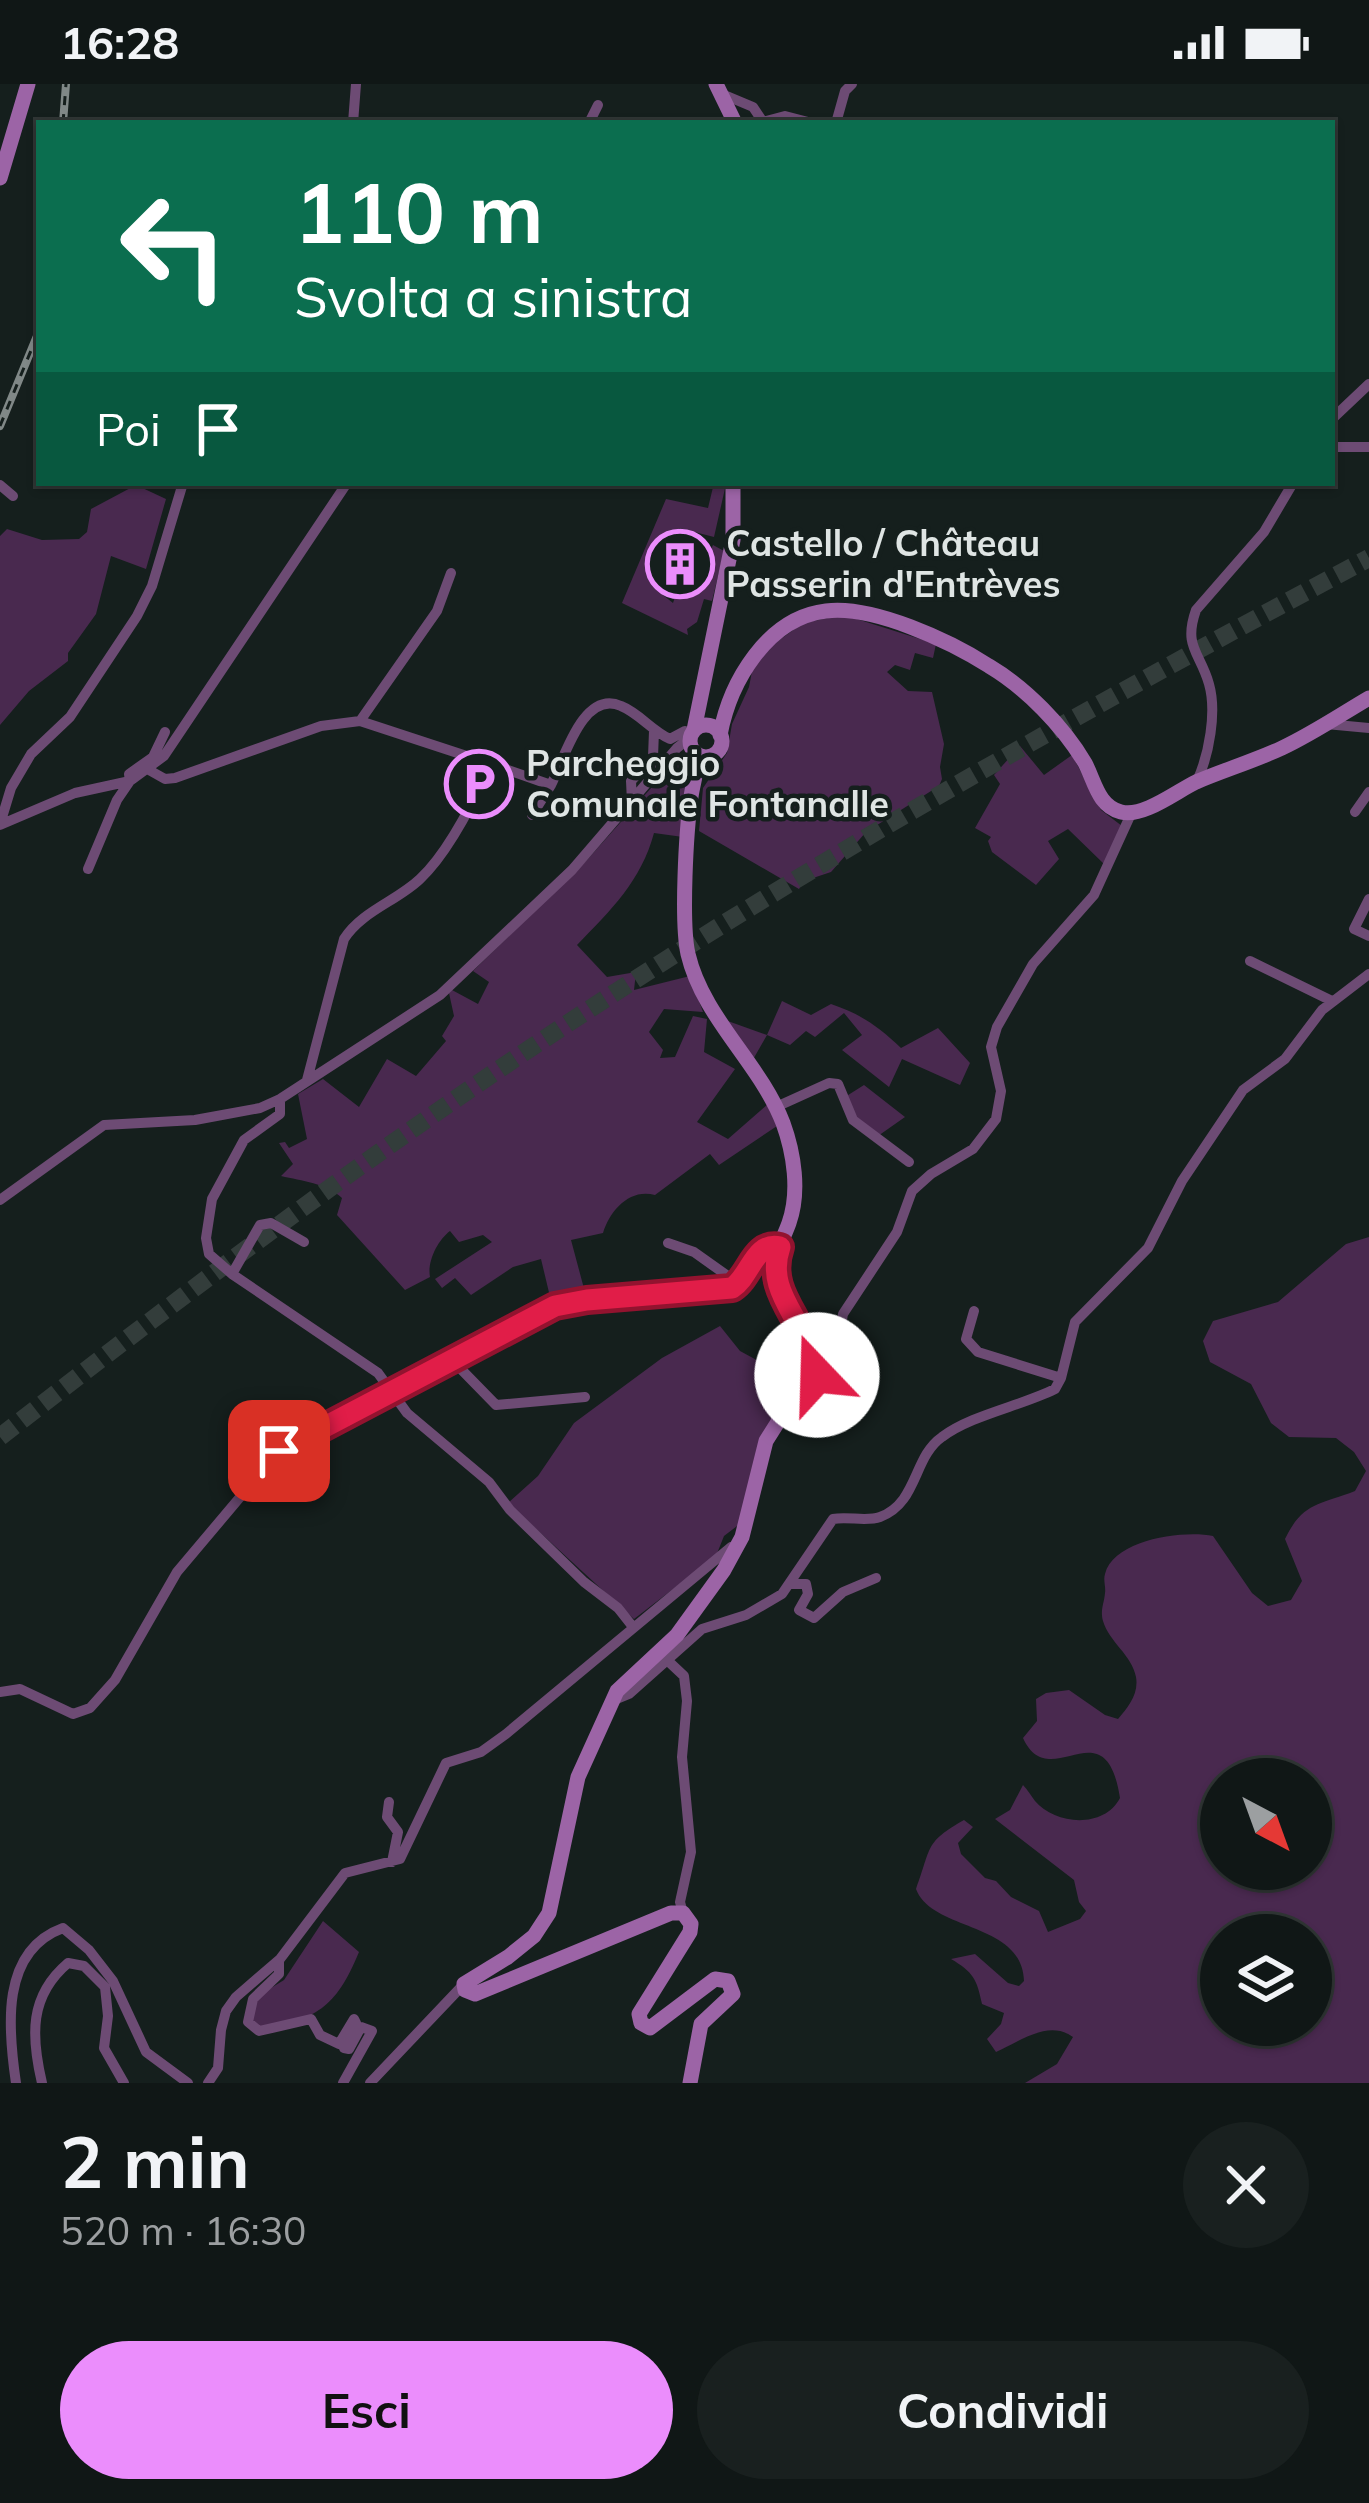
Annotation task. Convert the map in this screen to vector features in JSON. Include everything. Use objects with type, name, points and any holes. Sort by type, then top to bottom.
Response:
[{"type":"street","points":[[0,178],[28,84]]},
{"type":"street","points":[[353,120],[356,84]]},
{"type":"street","points":[[837,120],[852,84]]},
{"type":"street","points":[[719,89],[753,107],[760,120]]},
{"type":"street","points":[[719,89],[734,120]]},
{"type":"street","points":[[590,120],[598,105]]},
{"type":"street","points":[[769,120],[785,116],[800,120]]},
{"type":"street","points":[[1335,416],[1369,384]]},
{"type":"street","points":[[1335,447],[1369,447]]},
{"type":"street","points":[[0,485],[13,496]]},
{"type":"street","points":[[0,825],[11,788],[31,754],[70,717],[137,616],[152,586],[182,486]]},
{"type":"street","points":[[0,825],[53,801],[130,781],[164,756],[345,486]]},
{"type":"street","points":[[370,2083],[464,1984],[508,1958],[534,1936],[549,1913],[578,1777],[616,1691],[677,1635],[724,1570],[742,1537],[766,1441],[811,1374],[807,1343],[775,1278],[794,1192],[790,1148],[776,1107],[717,1016],[689,960],[685,907],[691,796],[702,737],[698,703],[733,540],[733,486]]},
{"type":"street","points":[[1196,782],[1205,761],[1211,694],[1190,641],[1192,622],[1196,610],[1264,532],[1291,486]]},
{"type":"street","points":[[359,721],[437,610],[451,573]]},
{"type":"street","points":[[0,1200],[104,1125],[195,1120],[260,1108],[280,1099],[440,995],[572,869],[671,756],[702,737],[724,714],[743,671],[773,636],[796,620],[824,610],[860,614],[942,640],[1003,675],[1042,710],[1078,754],[1108,806],[1131,814]]},
{"type":"street","points":[[811,1374],[824,1375],[835,1362],[843,1314],[897,1232],[912,1191],[973,1149],[995,1119],[1001,1091],[992,1047],[997,1027],[1033,964],[1094,896],[1131,814],[1196,782],[1277,751],[1369,698]]},
{"type":"street","points":[[532,815],[587,712],[604,703],[622,706],[670,739],[702,737]]},
{"type":"street","points":[[148,770],[175,778],[321,726],[359,721],[551,785]]},
{"type":"street","points":[[1326,724],[1369,728]]},
{"type":"street","points":[[632,802],[631,781],[653,757],[654,731]]},
{"type":"street","points":[[88,869],[130,781],[129,774],[153,757],[165,732]]},
{"type":"street","points":[[306,1081],[344,939],[356,924],[404,892],[435,863],[491,764]]},
{"type":"street","points":[[1355,812],[1369,792]]},
{"type":"street","points":[[1369,899],[1354,929],[1369,936]]},
{"type":"street","points":[[1250,961],[1332,1001]]},
{"type":"street","points":[[612,1701],[629,1694],[702,1629],[746,1615],[791,1584],[833,1519],[887,1514],[912,1489],[923,1460],[940,1437],[1051,1392],[1061,1378],[1075,1322],[1148,1248],[1182,1181],[1243,1090],[1285,1059],[1332,1001],[1369,974]]},
{"type":"street","points":[[776,1107],[829,1083],[838,1084],[853,1120],[909,1162]]},
{"type":"street","points":[[280,1099],[280,1114],[244,1140],[209,1207],[207,1247],[215,1261],[378,1373],[406,1413],[489,1482],[510,1510],[633,1627]]},
{"type":"street","points":[[232,1274],[260,1225],[271,1223],[304,1242]]},
{"type":"street","points":[[668,1243],[694,1252],[739,1284]]},
{"type":"street","points":[[0,1692],[20,1689],[73,1714],[90,1708],[115,1679],[177,1572],[279,1451],[555,1306],[725,1290],[739,1284],[762,1249],[780,1247]]},
{"type":"street","points":[[974,1311],[966,1339],[978,1352],[1061,1378]]},
{"type":"street","points":[[454,1362],[496,1405],[585,1397]]},
{"type":"street","points":[[208,2083],[218,2068],[226,2011],[280,1959],[345,1873],[400,1859],[446,1763],[481,1752],[506,1734],[742,1537]]},
{"type":"street","points":[[791,1584],[806,1584],[808,1594],[800,1610],[814,1618],[843,1592],[876,1578]]},
{"type":"street","points":[[667,1660],[684,1676],[687,1701],[682,1757],[691,1852],[680,1902],[691,1924],[639,2014],[641,2024],[650,2028],[715,1979],[728,1981],[733,1994],[701,2024],[690,2083]]},
{"type":"street","points":[[389,1802],[387,1817],[398,1832],[392,1862]]},
{"type":"street","points":[[464,1984],[465,1990],[475,1994],[671,1913],[683,1913]]},
{"type":"street","points":[[16,2083],[14,1981],[36,1944],[63,1928],[89,1950],[113,1981],[146,2052],[188,2083]]},
{"type":"street","points":[[280,1959],[279,1974],[253,1999],[248,2022],[259,2031],[311,2019],[320,2035],[339,2044],[354,2019],[344,2048],[349,2049],[361,2027],[372,2031],[343,2083]]},
{"type":"street","points":[[42,2083],[37,2062],[37,2006],[47,1981],[68,1963],[84,1966],[105,1987],[104,2048],[124,2083]]},
{"type":"shaded area","points":[[134,486],[166,499],[146,569],[111,556],[96,614],[68,653],[68,661],[29,691],[0,725],[0,536],[7,529],[42,540],[79,539],[87,532],[91,509]]},
{"type":"shaded area","points":[[713,486],[726,486],[714,537],[679,528],[669,565],[654,588],[673,603],[680,582],[688,580],[692,571],[688,564],[694,547],[711,549],[713,545],[724,551],[712,601],[704,599],[688,635],[622,603],[666,499],[708,508]]},
{"type":"shaded area","points":[[844,615],[936,644],[933,658],[915,653],[910,670],[895,665],[887,672],[908,691],[932,692],[944,744],[942,779],[939,786],[866,832],[831,872],[804,881],[799,889],[699,831],[703,788],[727,753],[753,666],[803,623]]},
{"type":"shaded area","points":[[1020,746],[1044,775],[1072,755],[1101,810],[1122,826],[1104,864],[1068,829],[1048,841],[1059,859],[1036,885],[992,852],[991,837],[975,828],[1000,784],[994,775]]},
{"type":"shaded area","points":[[689,757],[683,837],[654,833],[633,880],[577,945],[607,977],[636,972],[634,990],[690,976],[703,1012],[664,1009],[649,1032],[663,1050],[660,1058],[675,1057],[693,1016],[707,1019],[704,1052],[735,1069],[697,1122],[728,1139],[768,1104],[780,1124],[719,1165],[710,1154],[655,1195],[629,1198],[616,1209],[603,1233],[571,1240],[586,1296],[552,1305],[541,1259],[513,1267],[471,1295],[455,1278],[442,1288],[435,1279],[492,1242],[483,1235],[459,1242],[450,1231],[434,1251],[430,1277],[405,1290],[337,1215],[342,1198],[321,1186],[281,1176],[293,1164],[279,1143],[289,1148],[307,1139],[298,1094],[323,1079],[359,1107],[387,1059],[416,1076],[446,1041],[442,1036],[454,1016],[449,993],[452,990],[478,1004],[489,982],[473,971],[587,860],[676,760]]},
{"type":"shaded area","points":[[782,1001],[811,1015],[831,1004],[869,1022],[901,1048],[938,1028],[970,1063],[960,1085],[902,1059],[889,1087],[842,1050],[862,1035],[844,1013],[815,1037],[806,1031],[790,1045],[767,1035]]},
{"type":"shaded area","points":[[725,1020],[767,1035],[751,1063]]},
{"type":"shaded area","points":[[864,1085],[905,1117],[878,1136],[854,1116],[845,1097]]},
{"type":"shaded area","points":[[1369,1237],[1369,2083],[1025,2083],[1057,2064],[1073,2037],[1044,2031],[996,2052],[987,2039],[1004,2013],[982,2004],[973,1977],[951,1959],[975,1954],[1008,1983],[1019,1986],[1024,1981],[1019,1962],[1009,1947],[939,1913],[916,1889],[935,1841],[964,1820],[973,1827],[958,1843],[961,1854],[1011,1897],[1039,1911],[1048,1932],[1080,1919],[1086,1911],[1074,1880],[995,1819],[1010,1810],[1023,1785],[1044,1809],[1066,1819],[1103,1815],[1120,1798],[1113,1771],[1102,1757],[1090,1753],[1047,1759],[1034,1754],[1023,1738],[1037,1721],[1036,1699],[1046,1693],[1069,1690],[1118,1719],[1129,1705],[1136,1689],[1134,1669],[1106,1629],[1102,1614],[1105,1574],[1122,1552],[1168,1536],[1213,1536],[1252,1593],[1268,1606],[1291,1600],[1302,1581],[1285,1539],[1298,1518],[1313,1506],[1355,1491],[1366,1471],[1354,1452],[1336,1438],[1289,1437],[1271,1423],[1251,1384],[1210,1362],[1203,1341],[1213,1321],[1278,1302],[1346,1244]]},
{"type":"shaded area","points":[[720,1326],[740,1351],[764,1364],[780,1344],[807,1360],[806,1369],[762,1439],[741,1523],[724,1536],[716,1556],[634,1619],[508,1503],[538,1476],[574,1423],[662,1358]]},
{"type":"shaded area","points":[[323,1921],[359,1952],[350,1972],[332,1999],[309,2016],[259,2031],[248,2012],[253,1999],[284,1980]]},
{"type":"tunnel","points":[[0,1437],[303,1207],[616,992],[988,767],[1369,558]]},
{"type":"railway","points":[[63,120],[66,84]]},
{"type":"railway","points":[[0,426],[36,338]]},
{"type":"place","name":"Castello / Château Passerin d'Entrèves","points":[[680,564]]},
{"type":"place","name":"Parcheggio Comunale Fontanalle","points":[[479,784]]},
{"type":"route","points":[[279,1451],[555,1306],[732,1288],[743,1281],[766,1245],[780,1247],[774,1266],[778,1292],[812,1355],[811,1374],[817,1375]]}]
